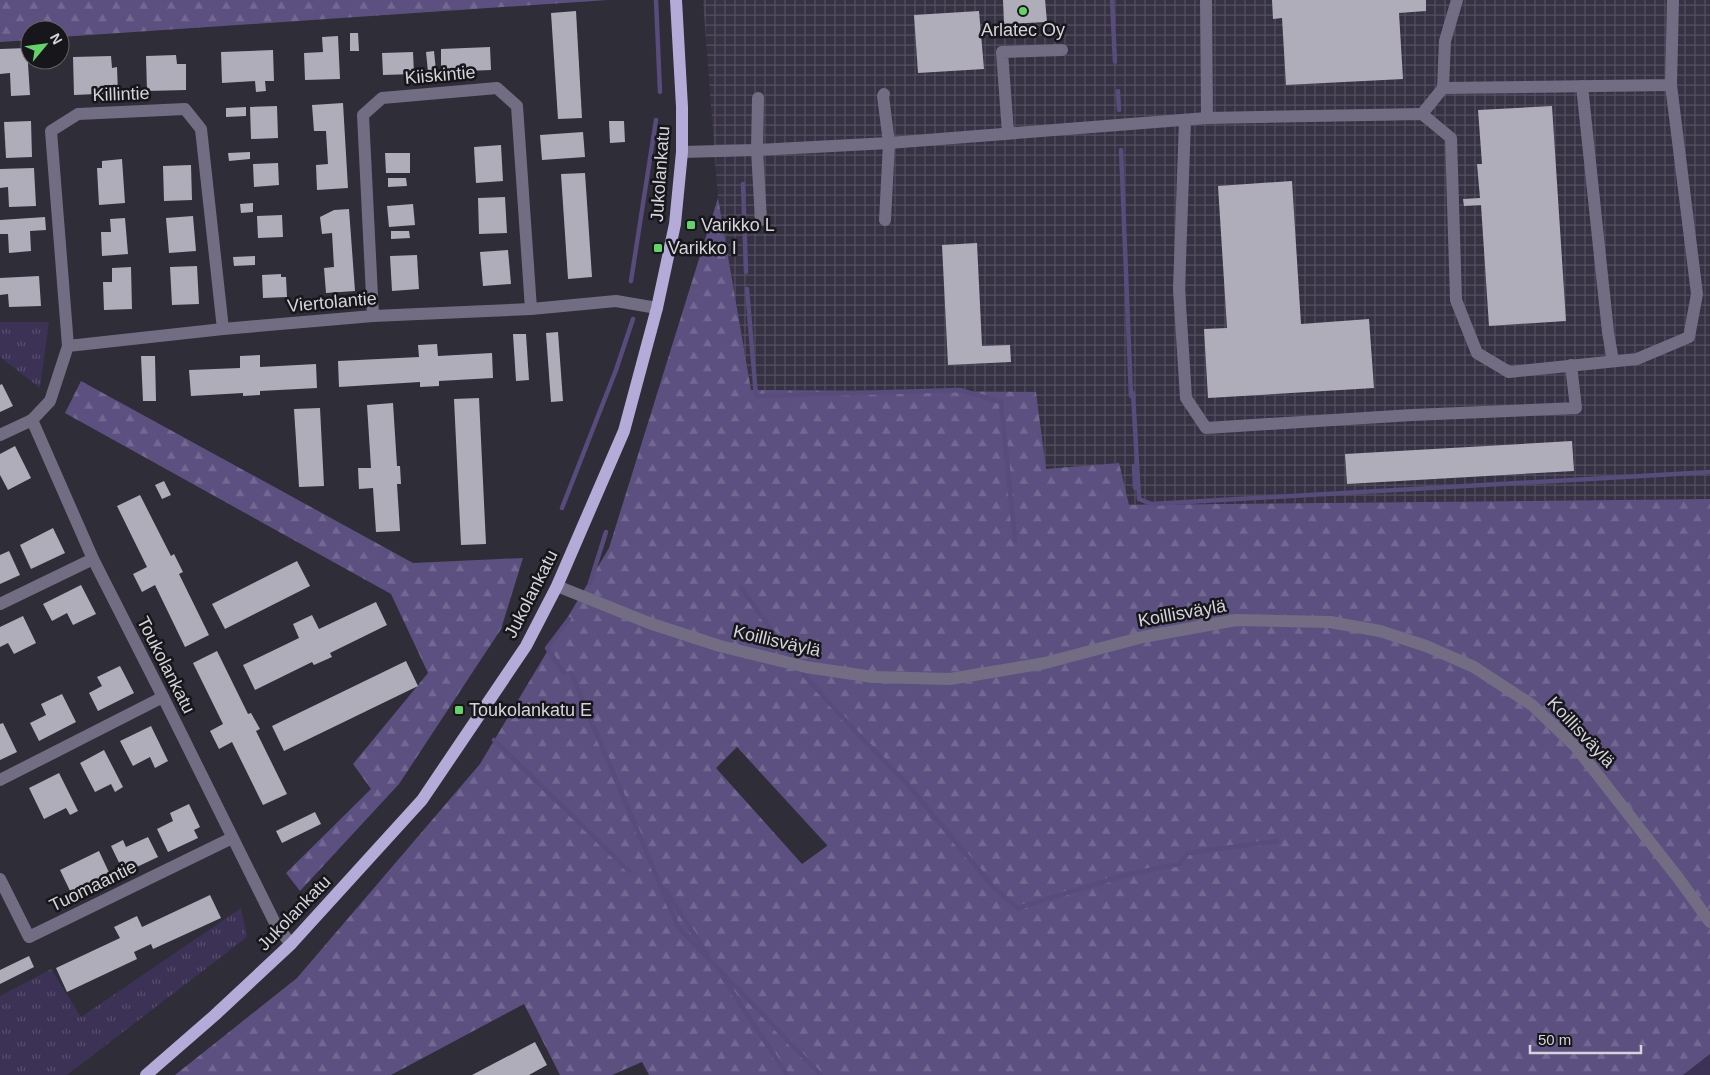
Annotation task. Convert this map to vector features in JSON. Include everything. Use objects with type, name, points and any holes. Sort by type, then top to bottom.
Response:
[{"type":"main road","name":"Jukolankatu","points":[[146,1075],[215,1015],[291,944],[422,800],[526,646],[557,586],[624,431],[657,308],[675,224],[682,152],[682,107],[676,0]]},
{"type":"street","points":[[1206,0],[1207,118]]},
{"type":"street","points":[[1422,114],[1443,88],[1445,41],[1457,0]]},
{"type":"street","points":[[682,152],[889,143],[1207,118],[1422,114],[1451,138],[1456,300],[1477,353],[1509,372],[1637,359],[1689,337],[1697,294],[1671,84],[1673,0]]},
{"type":"street","points":[[1008,133],[1002,52],[1062,50]]},
{"type":"street","points":[[1443,88],[1671,84]]},
{"type":"street","points":[[1582,86],[1608,332],[1613,361]]},
{"type":"street","name":"Kiiskintie","points":[[373,316],[363,115],[382,98],[497,88],[517,106],[531,309]]},
{"type":"street","points":[[884,94],[889,143],[885,220]]},
{"type":"street","points":[[758,98],[761,220]]},
{"type":"street","name":"Killintie","points":[[68,346],[51,132],[78,114],[185,109],[201,129],[223,329]]},
{"type":"street","points":[[1185,120],[1179,289],[1186,398],[1206,428],[1412,415],[1576,408],[1571,366]]},
{"type":"street","name":"Viertolantie","points":[[68,346],[223,329],[373,316],[531,309],[616,301],[657,308]]},
{"type":"street","points":[[0,435],[32,420],[50,401],[68,346]]},
{"type":"street","name":"Toukolankatu","points":[[32,420],[93,559],[164,697],[276,925],[291,944]]},
{"type":"street","points":[[0,604],[93,559]]},
{"type":"street","name":"Koillisväylä","points":[[557,586],[649,623],[720,646],[806,667],[873,677],[950,679],[1045,663],[1142,637],[1236,620],[1330,622],[1380,631],[1426,646],[1474,667],[1532,705],[1576,747],[1710,922]]},
{"type":"street","points":[[0,780],[164,697]]},
{"type":"street","name":"Tuomaantie","points":[[0,879],[29,937],[232,838]]},
{"type":"shaded area","points":[[703,0],[1710,0],[1710,499],[1128,505],[1119,463],[1045,470],[1036,392],[751,390],[718,198]]},
{"type":"green space","points":[[0,0],[608,0],[70,36],[70,20],[20,20],[20,41],[0,42]]},
{"type":"green space","points":[[718,198],[751,390],[1036,392],[1046,469],[1119,463],[1129,505],[1710,499],[1710,1054],[1683,1075],[649,1075],[642,1062],[612,1075],[560,1075],[524,1004],[391,1075],[175,1075],[297,978],[480,764],[609,548]],"holes":[[[737,747],[827,845],[802,864],[716,768]]]},
{"type":"green space","points":[[0,322],[49,322],[40,388],[0,357]]},
{"type":"green space","points":[[81,381],[413,563],[523,558],[501,629],[399,784],[300,891],[286,873],[371,789],[353,764],[428,673],[391,594],[65,413]]},
{"type":"green space","points":[[241,908],[247,937],[67,1075],[0,1075],[0,996],[51,969],[81,1017]]},
{"type":"green space","points":[[1710,1054],[1710,1075],[1683,1075]]},
{"type":"building","points":[[1003,0],[1045,0],[1047,22],[1004,24]]},
{"type":"building","points":[[1272,0],[1426,0],[1426,11],[1399,13],[1403,79],[1286,85],[1282,18],[1273,19]]},
{"type":"building","points":[[576,11],[582,118],[558,119],[551,13]]},
{"type":"building","points":[[979,11],[984,69],[918,73],[914,15]]},
{"type":"building","points":[[350,33],[358,33],[359,51],[350,51]]},
{"type":"building","points":[[338,36],[340,79],[305,80],[304,53],[323,52],[322,37]]},
{"type":"building","points":[[490,47],[491,70],[441,72],[441,49]]},
{"type":"building","points":[[20,48],[20,70],[28,70],[30,95],[11,96],[10,73],[0,74],[0,49]]},
{"type":"building","points":[[273,50],[274,81],[265,81],[266,91],[256,92],[255,81],[222,83],[221,52]]},
{"type":"building","points":[[434,51],[436,71],[428,72],[426,52]]},
{"type":"building","points":[[413,52],[414,74],[383,75],[382,53]]},
{"type":"building","points":[[176,55],[177,64],[186,64],[186,90],[147,91],[146,56]]},
{"type":"building","points":[[111,56],[112,68],[117,67],[118,93],[74,95],[73,57]]},
{"type":"building","points":[[343,103],[348,188],[317,190],[316,165],[328,164],[326,131],[314,131],[312,105]]},
{"type":"building","points":[[277,106],[278,138],[251,139],[250,107]]},
{"type":"building","points":[[1552,106],[1566,321],[1489,326],[1481,205],[1464,206],[1463,199],[1480,198],[1477,164],[1482,164],[1478,110]]},
{"type":"building","points":[[246,107],[246,116],[226,117],[226,108]]},
{"type":"building","points":[[31,121],[32,157],[6,158],[4,122]]},
{"type":"building","points":[[609,121],[624,121],[625,142],[610,143]]},
{"type":"building","points":[[583,132],[585,157],[542,160],[540,135]]},
{"type":"building","points":[[501,145],[503,181],[476,183],[474,147]]},
{"type":"building","points":[[250,152],[250,159],[229,161],[228,153]]},
{"type":"building","points":[[385,153],[410,153],[410,173],[386,173]]},
{"type":"building","points":[[122,159],[125,203],[99,205],[97,168],[102,168],[102,161]]},
{"type":"building","points":[[278,163],[279,185],[254,187],[253,164]]},
{"type":"building","points":[[191,165],[192,200],[164,201],[163,166]]},
{"type":"building","points":[[34,168],[36,206],[9,207],[8,187],[0,188],[0,169]]},
{"type":"building","points":[[585,173],[592,277],[568,279],[561,174]]},
{"type":"building","points":[[388,178],[406,178],[407,186],[388,187]]},
{"type":"building","points":[[1292,181],[1301,324],[1369,319],[1374,388],[1208,398],[1204,329],[1227,328],[1218,186]]},
{"type":"building","points":[[505,197],[507,233],[479,234],[478,198]]},
{"type":"building","points":[[253,203],[253,212],[241,213],[240,204]]},
{"type":"building","points":[[413,204],[415,225],[389,227],[387,206]]},
{"type":"building","points":[[349,209],[355,291],[326,293],[324,268],[334,267],[332,233],[322,234],[320,217],[334,210]]},
{"type":"building","points":[[282,215],[283,237],[258,238],[257,216]]},
{"type":"building","points":[[193,216],[196,251],[169,253],[166,218]]},
{"type":"building","points":[[45,217],[46,230],[30,231],[31,251],[9,253],[8,234],[0,234],[0,220]]},
{"type":"building","points":[[125,218],[128,254],[102,256],[101,232],[111,232],[110,219]]},
{"type":"building","points":[[391,231],[409,231],[410,238],[391,239]]},
{"type":"building","points":[[977,243],[982,346],[1010,345],[1011,362],[948,365],[942,245]]},
{"type":"building","points":[[508,250],[511,284],[483,286],[480,252]]},
{"type":"building","points":[[417,255],[419,289],[392,291],[390,256]]},
{"type":"building","points":[[255,256],[255,265],[234,266],[233,257]]},
{"type":"building","points":[[197,266],[199,304],[172,305],[170,267]]},
{"type":"building","points":[[131,267],[132,309],[104,310],[103,282],[112,282],[112,268]]},
{"type":"building","points":[[281,274],[281,277],[286,277],[287,297],[263,298],[262,275]]},
{"type":"building","points":[[39,276],[41,306],[9,307],[8,294],[0,295],[0,278]]},
{"type":"building","points":[[558,332],[563,401],[551,402],[546,333]]},
{"type":"building","points":[[513,334],[526,334],[529,380],[516,381]]},
{"type":"building","points":[[437,344],[438,356],[492,353],[493,378],[439,381],[439,386],[420,387],[420,382],[339,387],[338,361],[419,357],[418,345]]},
{"type":"building","points":[[260,355],[260,367],[316,364],[317,388],[260,391],[260,395],[243,396],[243,393],[191,396],[189,370],[240,368],[240,356]]},
{"type":"building","points":[[141,356],[155,356],[156,401],[143,401]]},
{"type":"building","points":[[2,384],[13,406],[0,412],[0,385]]},
{"type":"building","points":[[479,398],[486,544],[461,545],[454,399]]},
{"type":"building","points":[[393,403],[397,466],[400,466],[401,484],[397,484],[400,531],[376,532],[373,488],[359,489],[358,468],[371,468],[367,405]]},
{"type":"building","points":[[320,408],[324,486],[299,487],[294,409]]},
{"type":"building","points":[[1572,441],[1574,471],[1347,484],[1345,454]]},
{"type":"building","points":[[15,446],[31,478],[8,490],[0,475],[0,454]]},
{"type":"building","points":[[164,481],[171,495],[162,499],[155,485]]},
{"type":"building","points":[[140,495],[171,556],[174,554],[183,572],[179,574],[209,635],[185,647],[155,585],[142,592],[133,574],[147,567],[117,506]]},
{"type":"building","points":[[53,528],[65,553],[31,569],[20,545]]},
{"type":"building","points":[[9,551],[20,575],[0,584],[0,555]]},
{"type":"building","points":[[297,561],[310,586],[225,629],[212,604]]},
{"type":"building","points":[[81,585],[96,614],[73,625],[67,613],[52,621],[43,604]]},
{"type":"building","points":[[376,602],[387,625],[330,653],[332,657],[314,665],[312,662],[255,690],[243,665],[299,638],[293,624],[312,615],[319,629]]},
{"type":"building","points":[[23,616],[36,643],[14,654],[8,643],[0,647],[0,627]]},
{"type":"building","points":[[217,651],[248,714],[251,713],[260,729],[256,731],[287,794],[263,805],[232,742],[219,749],[210,731],[223,724],[193,663]]},
{"type":"building","points":[[406,661],[418,686],[284,751],[272,726]]},
{"type":"building","points":[[120,666],[134,693],[98,711],[89,693],[102,686],[97,677]]},
{"type":"building","points":[[62,694],[76,722],[39,741],[30,723],[46,715],[41,704]]},
{"type":"building","points":[[3,723],[17,752],[0,760],[0,724]]},
{"type":"building","points":[[151,726],[168,761],[155,768],[150,757],[133,766],[120,741]]},
{"type":"building","points":[[104,750],[123,787],[115,792],[111,784],[95,792],[80,763]]},
{"type":"building","points":[[59,773],[78,811],[70,815],[66,808],[44,819],[29,788]]},
{"type":"building","points":[[189,804],[200,827],[194,830],[198,838],[168,852],[157,829],[173,821],[170,813]]},
{"type":"building","points":[[315,812],[321,824],[282,843],[276,831]]},
{"type":"building","points":[[148,837],[158,857],[124,873],[111,846],[123,840],[126,847]]},
{"type":"building","points":[[99,851],[112,879],[73,897],[60,870]]},
{"type":"building","points":[[210,895],[221,918],[153,949],[151,944],[134,952],[137,959],[67,992],[56,968],[120,938],[114,927],[137,916],[142,927]]},
{"type":"building","points":[[29,956],[34,967],[0,984],[0,970]]},
{"type":"building","points":[[535,1042],[547,1065],[529,1075],[472,1075]]},
{"type":"waterway","points":[[656,0],[660,92]]},
{"type":"waterway","points":[[1112,0],[1115,62]]},
{"type":"waterway","points":[[1118,91],[1119,110]]},
{"type":"waterway","points":[[631,281],[656,120]]},
{"type":"waterway","points":[[1121,150],[1131,396]]},
{"type":"waterway","points":[[743,184],[746,272]]},
{"type":"waterway","points":[[747,289],[756,396],[960,390],[1001,402],[1015,540]]},
{"type":"waterway","points":[[562,508],[616,370],[633,319]]},
{"type":"waterway","points":[[1133,393],[1139,499],[1152,504],[1710,472]]},
{"type":"waterway","points":[[1134,466],[1135,488]]},
{"type":"waterway","points":[[590,583],[606,532]]},
{"type":"waterway","points":[[741,588],[790,655]]},
{"type":"waterway","points":[[564,673],[547,648],[569,619]]},
{"type":"waterway","points":[[571,673],[678,927],[821,1075]]},
{"type":"waterway","points":[[804,675],[908,785],[994,888],[1018,908],[1125,875],[1179,864],[1188,853],[1277,841]]},
{"type":"waterway","points":[[494,740],[629,871]]},
{"type":"waterway","points":[[665,890],[708,955]]},
{"type":"waterway","points":[[722,976],[787,1075]]},
{"type":"place","name":"Arlatec Oy","points":[[1023,11]]},
{"type":"place","name":"Varikko L","points":[[691,225]]},
{"type":"place","name":"Varikko I","points":[[658,248]]},
{"type":"place","name":"Toukolankatu E","points":[[459,710]]}]
